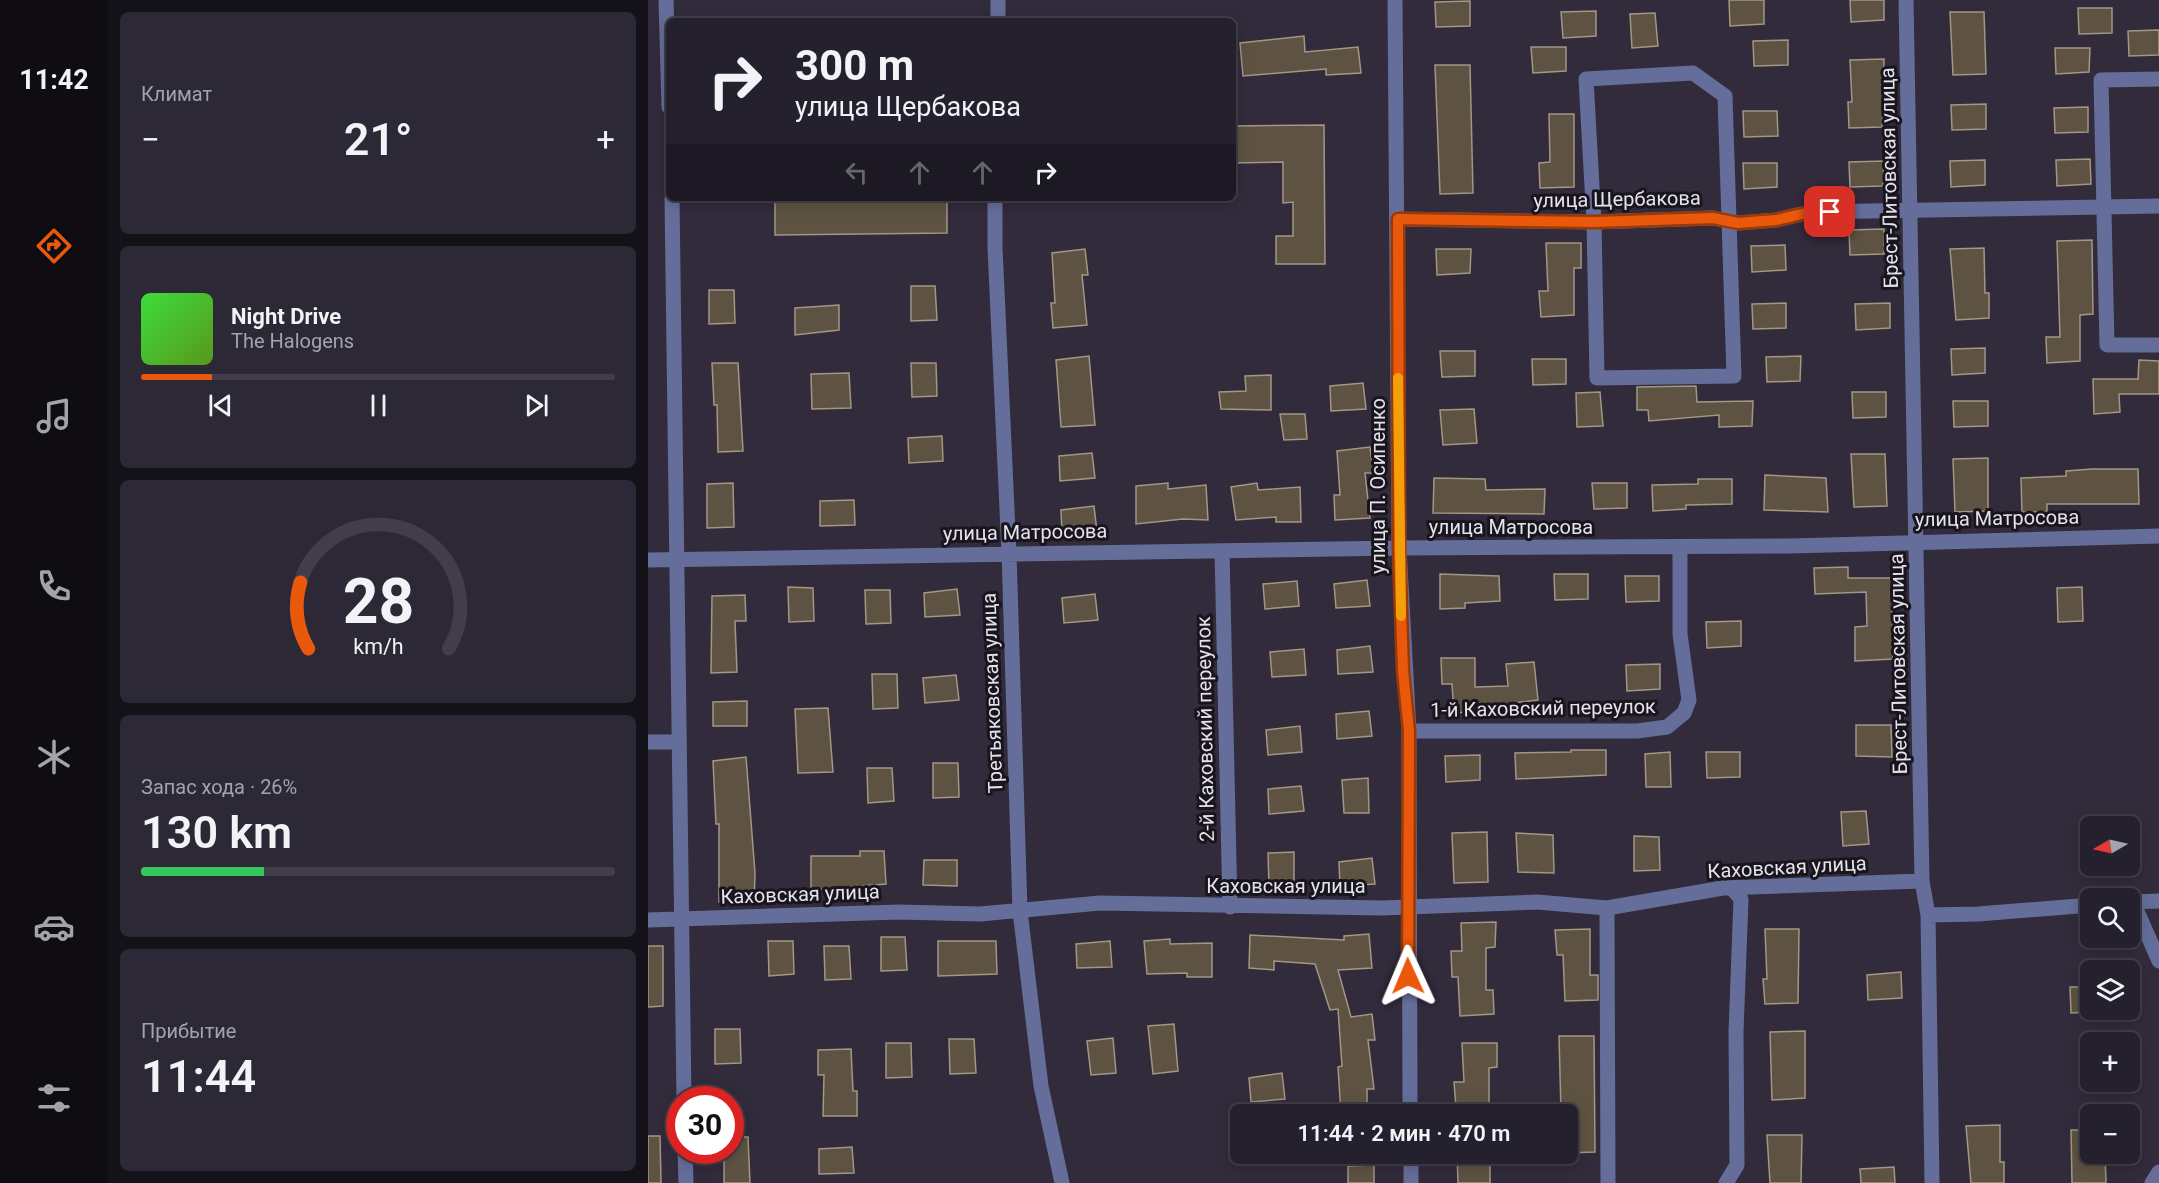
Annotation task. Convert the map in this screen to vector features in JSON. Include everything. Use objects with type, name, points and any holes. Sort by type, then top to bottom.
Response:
[{"type":"street","points":[[666,0],[667,18]]},
{"type":"street","points":[[998,0],[998,18]]},
{"type":"street","name":"улица П. Осипенко","points":[[1395,0],[1399,548],[1403,671],[1409,731],[1407,906],[1410,1104]]},
{"type":"street","name":"Брест-Литовская улица","points":[[1906,0],[1922,881],[1928,915],[1932,1183]]},
{"type":"street","points":[[1693,73],[1725,96],[1734,376],[1597,378],[1594,222],[1586,79],[1693,73]]},
{"type":"street","points":[[2159,79],[2101,80],[2107,345],[2159,345]]},
{"type":"street","points":[[672,201],[684,1086]]},
{"type":"street","name":"Третьяковская улица","points":[[995,201],[1020,911],[1041,1086],[1062,1183]]},
{"type":"street","name":"улица Щербакова","points":[[1398,219],[1594,222],[1713,218],[1729,221],[1776,220],[1810,212],[2159,206]]},
{"type":"street","name":"улица Матросова","points":[[648,560],[1399,548],[1680,547],[2159,536]]},
{"type":"street","name":"1-й Каховский переулок","points":[[1409,731],[1637,730],[1668,727],[1677,722],[1684,713],[1689,700],[1680,634],[1680,547]]},
{"type":"street","name":"2-й Каховский переулок","points":[[1222,551],[1230,907]]},
{"type":"street","points":[[648,742],[678,742]]},
{"type":"street","name":"Каховская улица","points":[[648,920],[899,912],[980,915],[1100,903],[1230,907],[1407,906],[1538,902],[1607,908],[1732,888],[1922,881]]},
{"type":"street","points":[[1726,1183],[1737,1165],[1736,1032],[1741,899],[1732,888]]},
{"type":"street","points":[[2140,902],[2159,901]]},
{"type":"street","points":[[1928,915],[1978,914],[2080,906]]},
{"type":"street","points":[[1607,908],[1608,1183]]},
{"type":"street","points":[[2140,921],[2159,961]]},
{"type":"street","points":[[685,1164],[686,1183]]},
{"type":"street","points":[[1411,1164],[1411,1183]]},
{"type":"street","points":[[2152,1183],[2159,1172]]},
{"type":"building","points":[[1729,0],[1764,0],[1764,24],[1730,26]]},
{"type":"building","points":[[1850,0],[1884,0],[1884,20],[1851,22]]},
{"type":"building","points":[[1470,1],[1470,26],[1436,27],[1435,2]]},
{"type":"building","points":[[2078,8],[2112,8],[2112,33],[2079,34]]},
{"type":"building","points":[[1596,11],[1596,36],[1563,38],[1561,12]]},
{"type":"building","points":[[1950,12],[1984,12],[1986,74],[1953,75]]},
{"type":"building","points":[[1655,13],[1658,46],[1632,48],[1630,14]]},
{"type":"building","points":[[2159,30],[2159,55],[2129,56],[2128,31]]},
{"type":"building","points":[[1304,36],[1305,52],[1358,47],[1361,73],[1326,75],[1326,69],[1243,76],[1240,43]]},
{"type":"building","points":[[1788,40],[1788,65],[1754,66],[1753,41]]},
{"type":"building","points":[[1531,47],[1566,47],[1566,71],[1533,73]]},
{"type":"building","points":[[2055,48],[2090,48],[2089,72],[2056,74]]},
{"type":"building","points":[[1884,59],[1882,127],[1849,128],[1848,102],[1852,102],[1850,60]]},
{"type":"building","points":[[1435,65],[1470,65],[1473,193],[1440,194]]},
{"type":"building","points":[[1986,104],[1986,129],[1952,130],[1951,105]]},
{"type":"building","points":[[2088,107],[2088,132],[2055,133],[2054,108]]},
{"type":"building","points":[[1743,111],[1777,111],[1778,136],[1744,137]]},
{"type":"building","points":[[1549,114],[1574,114],[1574,187],[1540,188],[1539,163],[1550,162]]},
{"type":"building","points":[[1324,125],[1325,264],[1276,264],[1276,236],[1293,236],[1293,202],[1283,203],[1283,162],[1236,163],[1236,126]]},
{"type":"building","points":[[2090,159],[2091,184],[2057,186],[2056,160]]},
{"type":"building","points":[[1985,160],[1985,185],[1951,187],[1950,161]]},
{"type":"building","points":[[1884,161],[1883,186],[1850,187],[1849,162]]},
{"type":"building","points":[[1743,163],[1777,163],[1777,187],[1744,189]]},
{"type":"building","points":[[947,201],[947,233],[775,235],[775,202]]},
{"type":"building","points":[[1884,229],[1884,254],[1850,255],[1849,230]]},
{"type":"building","points":[[2092,240],[2093,314],[2080,315],[2080,361],[2047,363],[2046,337],[2060,337],[2057,241]]},
{"type":"building","points":[[1546,243],[1581,243],[1581,268],[1574,268],[1574,315],[1541,317],[1539,291],[1548,291]]},
{"type":"building","points":[[1785,245],[1786,270],[1752,272],[1751,246]]},
{"type":"building","points":[[1984,248],[1985,293],[1989,293],[1989,318],[1956,320],[1950,249]]},
{"type":"building","points":[[1085,249],[1088,275],[1082,275],[1087,325],[1053,328],[1051,303],[1055,303],[1052,253]]},
{"type":"building","points":[[1436,249],[1471,249],[1470,273],[1437,275]]},
{"type":"building","points":[[911,286],[935,286],[937,320],[911,321]]},
{"type":"building","points":[[709,290],[734,290],[735,323],[709,324]]},
{"type":"building","points":[[1786,303],[1786,328],[1753,329],[1752,304]]},
{"type":"building","points":[[1890,303],[1890,328],[1856,330],[1855,304]]},
{"type":"building","points":[[839,305],[839,330],[795,335],[795,308]]},
{"type":"building","points":[[1985,348],[1985,373],[1952,375],[1951,349]]},
{"type":"building","points":[[1440,351],[1475,351],[1475,376],[1442,377]]},
{"type":"building","points":[[1089,356],[1095,425],[1061,427],[1056,360]]},
{"type":"building","points":[[1801,356],[1800,381],[1767,382],[1766,357]]},
{"type":"building","points":[[1532,359],[1566,359],[1566,384],[1533,385]]},
{"type":"building","points":[[2139,360],[2159,361],[2159,394],[2119,394],[2120,412],[2094,414],[2093,379],[2138,379]]},
{"type":"building","points":[[712,363],[738,363],[743,451],[718,452],[717,405],[714,405]]},
{"type":"building","points":[[911,363],[936,363],[937,396],[912,397]]},
{"type":"building","points":[[849,373],[851,408],[812,409],[811,374]]},
{"type":"building","points":[[1271,375],[1271,410],[1221,409],[1219,392],[1246,391],[1245,376]]},
{"type":"building","points":[[1363,383],[1366,409],[1331,411],[1330,386]]},
{"type":"building","points":[[1696,386],[1697,402],[1753,401],[1752,426],[1719,427],[1719,415],[1649,421],[1648,410],[1637,410],[1637,387]]},
{"type":"building","points":[[1600,392],[1603,426],[1577,427],[1576,393]]},
{"type":"building","points":[[1852,392],[1886,392],[1886,417],[1853,418]]},
{"type":"building","points":[[1953,401],[1988,401],[1988,426],[1954,427]]},
{"type":"building","points":[[1474,409],[1477,443],[1443,445],[1440,410]]},
{"type":"building","points":[[1280,414],[1305,414],[1307,439],[1284,440]]},
{"type":"building","points":[[942,436],[943,461],[909,463],[908,438]]},
{"type":"building","points":[[1370,447],[1373,473],[1365,473],[1370,518],[1335,520],[1334,495],[1340,495],[1337,451]]},
{"type":"building","points":[[1092,453],[1095,478],[1060,481],[1059,456]]},
{"type":"building","points":[[1851,454],[1885,454],[1887,506],[1854,507]]},
{"type":"building","points":[[1988,458],[1988,511],[1955,512],[1953,459]]},
{"type":"building","points":[[2138,469],[2139,504],[2047,504],[2047,512],[2022,512],[2021,478],[2066,476],[2066,471]]},
{"type":"building","points":[[1765,475],[1826,478],[1828,512],[1764,510]]},
{"type":"building","points":[[1434,478],[1485,479],[1486,490],[1545,489],[1544,514],[1433,513]]},
{"type":"building","points":[[1698,479],[1732,479],[1732,504],[1686,505],[1686,509],[1653,511],[1652,485],[1698,484]]},
{"type":"building","points":[[733,483],[734,527],[707,528],[707,484]]},
{"type":"building","points":[[1168,483],[1168,489],[1206,485],[1208,520],[1183,519],[1136,524],[1136,486]]},
{"type":"building","points":[[1257,483],[1258,490],[1300,487],[1301,522],[1276,522],[1276,517],[1236,520],[1231,487]]},
{"type":"building","points":[[1592,483],[1627,483],[1627,508],[1594,509]]},
{"type":"building","points":[[854,500],[855,525],[820,526],[820,501]]},
{"type":"building","points":[[1094,506],[1097,532],[1062,535],[1061,510]]},
{"type":"building","points":[[1848,567],[1848,578],[1900,578],[1900,603],[1892,603],[1893,659],[1855,661],[1855,627],[1867,626],[1866,592],[1815,594],[1814,568]]},
{"type":"building","points":[[1440,574],[1499,576],[1500,601],[1465,603],[1465,608],[1440,609]]},
{"type":"building","points":[[1554,574],[1588,574],[1588,599],[1555,600]]},
{"type":"building","points":[[1625,576],[1659,576],[1659,601],[1626,602]]},
{"type":"building","points":[[1367,580],[1370,606],[1336,608],[1334,584]]},
{"type":"building","points":[[1297,581],[1299,606],[1265,609],[1263,584]]},
{"type":"building","points":[[788,587],[813,588],[814,621],[789,622]]},
{"type":"building","points":[[2082,587],[2083,621],[2058,622],[2057,588]]},
{"type":"building","points":[[957,589],[960,615],[925,617],[924,593]]},
{"type":"building","points":[[865,590],[890,590],[891,623],[866,624]]},
{"type":"building","points":[[1095,594],[1098,620],[1064,623],[1062,598]]},
{"type":"building","points":[[745,595],[746,621],[735,621],[737,672],[711,673],[712,596]]},
{"type":"building","points":[[1741,621],[1741,646],[1707,648],[1706,622]]},
{"type":"building","points":[[1370,646],[1373,672],[1338,674],[1337,650]]},
{"type":"building","points":[[1304,649],[1306,675],[1272,677],[1270,652]]},
{"type":"building","points":[[1441,658],[1475,658],[1475,687],[1508,686],[1506,664],[1534,662],[1538,700],[1487,706],[1487,711],[1454,713],[1452,684],[1442,684]]},
{"type":"building","points":[[1660,664],[1660,689],[1627,691],[1626,665]]},
{"type":"building","points":[[872,674],[897,674],[898,708],[873,709]]},
{"type":"building","points":[[956,675],[959,700],[925,703],[923,678]]},
{"type":"building","points":[[747,701],[747,726],[713,726],[713,702]]},
{"type":"building","points":[[828,708],[833,772],[798,773],[795,709]]},
{"type":"building","points":[[1369,711],[1372,736],[1337,739],[1336,714]]},
{"type":"building","points":[[1856,725],[1891,725],[1892,757],[1856,756]]},
{"type":"building","points":[[1300,726],[1302,752],[1268,755],[1266,730]]},
{"type":"building","points":[[1571,750],[1606,750],[1606,775],[1516,779],[1515,753],[1571,752]]},
{"type":"building","points":[[1670,752],[1671,787],[1646,787],[1645,754]]},
{"type":"building","points":[[1706,752],[1740,752],[1740,777],[1707,778]]},
{"type":"building","points":[[1480,755],[1480,780],[1446,782],[1445,756]]},
{"type":"building","points":[[746,757],[755,873],[754,904],[719,902],[719,824],[716,824],[713,761]]},
{"type":"building","points":[[933,763],[958,763],[959,797],[933,798]]},
{"type":"building","points":[[867,768],[892,768],[894,801],[868,803]]},
{"type":"building","points":[[1368,778],[1369,813],[1344,813],[1342,780]]},
{"type":"building","points":[[1301,786],[1304,811],[1269,814],[1268,789]]},
{"type":"building","points":[[1866,811],[1869,844],[1843,846],[1841,812]]},
{"type":"building","points":[[1487,832],[1488,882],[1454,883],[1452,833]]},
{"type":"building","points":[[1516,833],[1553,835],[1554,873],[1518,872]]},
{"type":"building","points":[[1634,836],[1659,837],[1660,870],[1634,871]]},
{"type":"building","points":[[860,851],[884,851],[886,884],[811,890],[811,856],[860,856]]},
{"type":"building","points":[[1294,852],[1294,886],[1269,886],[1268,853]]},
{"type":"building","points":[[1372,858],[1375,884],[1340,886],[1339,862]]},
{"type":"building","points":[[924,860],[957,860],[957,886],[923,885]]},
{"type":"building","points":[[1496,922],[1495,947],[1486,948],[1486,990],[1493,990],[1494,1014],[1460,1016],[1458,977],[1452,977],[1451,951],[1462,951],[1461,923]]},
{"type":"building","points":[[1590,929],[1590,975],[1598,975],[1598,1000],[1565,1001],[1563,955],[1557,955],[1555,930]]},
{"type":"building","points":[[1765,929],[1799,929],[1798,1003],[1765,1004],[1763,979],[1767,979]]},
{"type":"building","points":[[1369,934],[1372,968],[1338,970],[1351,1017],[1372,1014],[1375,1040],[1368,1040],[1374,1089],[1367,1089],[1367,1104],[1340,1104],[1338,1067],[1342,1066],[1338,1009],[1330,1010],[1315,964],[1274,961],[1274,970],[1249,968],[1250,935],[1344,940],[1344,936]]},
{"type":"building","points":[[881,937],[905,937],[907,970],[881,971]]},
{"type":"building","points":[[1170,939],[1170,944],[1212,943],[1212,977],[1187,977],[1187,973],[1147,974],[1144,941]]},
{"type":"building","points":[[768,941],[793,941],[794,974],[769,976]]},
{"type":"building","points":[[938,941],[996,941],[997,974],[938,976]]},
{"type":"building","points":[[1110,941],[1112,967],[1077,968],[1076,944]]},
{"type":"building","points":[[648,946],[663,946],[663,1006],[648,1007]]},
{"type":"building","points":[[824,946],[849,946],[851,979],[825,980]]},
{"type":"building","points":[[1901,972],[1902,998],[1868,1000],[1867,975]]},
{"type":"building","points":[[2070,987],[2080,987],[2080,1013],[2071,1013]]},
{"type":"building","points":[[1174,1024],[1178,1071],[1153,1074],[1148,1026]]},
{"type":"building","points":[[715,1029],[740,1029],[741,1063],[715,1064]]},
{"type":"building","points":[[1805,1031],[1805,1098],[1772,1100],[1770,1032]]},
{"type":"building","points":[[1559,1036],[1594,1036],[1595,1152],[1578,1153],[1578,1104],[1561,1104]]},
{"type":"building","points":[[1113,1038],[1116,1073],[1091,1075],[1087,1041]]},
{"type":"building","points":[[949,1039],[974,1039],[976,1073],[950,1074]]},
{"type":"building","points":[[886,1043],[911,1043],[912,1077],[886,1078]]},
{"type":"building","points":[[1462,1043],[1497,1043],[1497,1067],[1489,1068],[1489,1104],[1456,1104],[1454,1082],[1464,1082]]},
{"type":"building","points":[[851,1049],[853,1091],[857,1091],[857,1116],[823,1116],[824,1075],[818,1075],[818,1050]]},
{"type":"building","points":[[1282,1073],[1285,1099],[1251,1102],[1249,1078]]},
{"type":"building","points":[[2000,1125],[2000,1162],[2004,1162],[2004,1183],[1971,1183],[1966,1126]]},
{"type":"building","points":[[2071,1130],[2080,1130],[2080,1164],[2105,1164],[2106,1183],[2072,1183]]},
{"type":"building","points":[[1767,1135],[1802,1135],[1801,1183],[1770,1183]]},
{"type":"building","points":[[648,1136],[660,1136],[661,1183],[648,1183]]},
{"type":"building","points":[[744,1137],[748,1137],[750,1183],[724,1183],[724,1164],[744,1164]]},
{"type":"building","points":[[852,1147],[854,1173],[819,1174],[819,1149]]},
{"type":"building","points":[[1457,1164],[1490,1164],[1490,1183],[1458,1183]]},
{"type":"building","points":[[1374,1165],[1374,1183],[1348,1183],[1348,1166]]},
{"type":"building","points":[[1894,1167],[1895,1183],[1861,1183],[1860,1169]]},
{"type":"slow traffic","points":[[1398,378],[1401,616]]},
{"type":"route","points":[[1408,976],[1409,731],[1403,671],[1399,548],[1398,219],[1501,222],[1582,220],[1594,222],[1713,218],[1738,223],[1776,220],[1810,212],[1830,212]]}]
